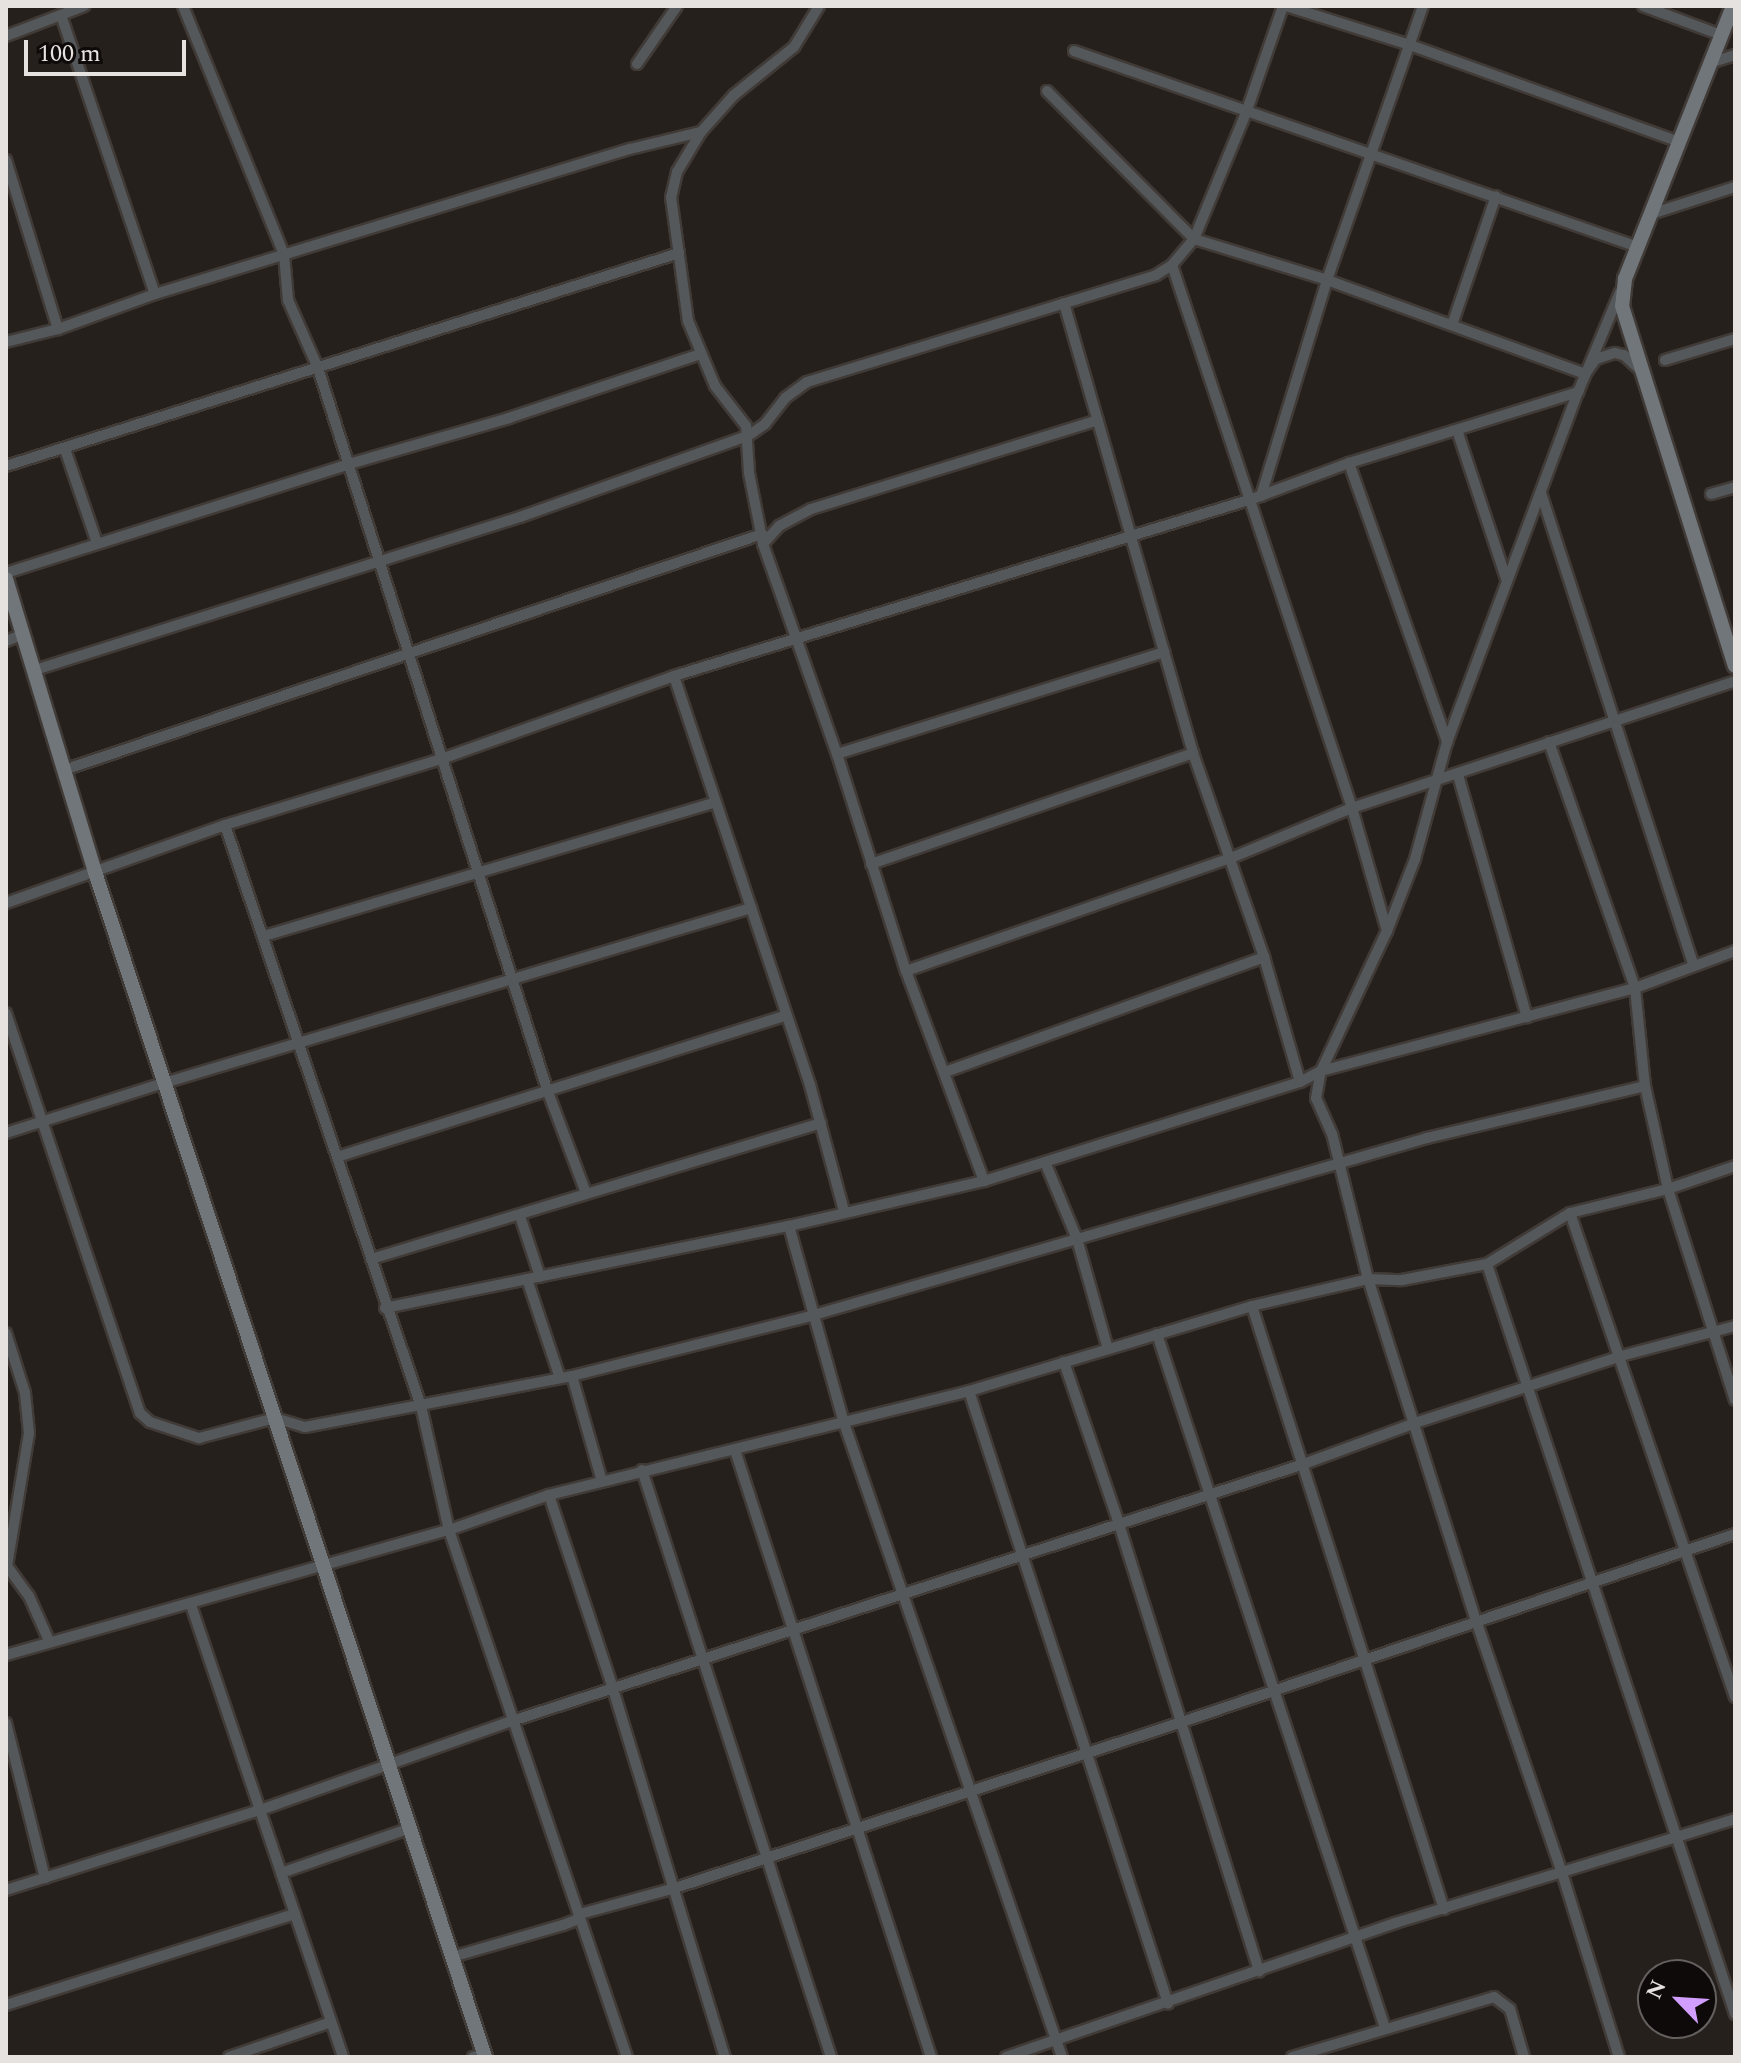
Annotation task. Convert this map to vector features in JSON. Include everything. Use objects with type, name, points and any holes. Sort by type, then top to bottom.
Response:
[{"type":"street","points":[[6,36],[84,6]]},
{"type":"street","points":[[183,6],[284,255],[288,300],[318,368],[548,1092],[586,1193]]},
{"type":"street","points":[[637,64],[677,6]]},
{"type":"street","points":[[819,6],[794,47],[734,95],[701,132],[672,188],[688,321],[719,392],[744,421],[748,436],[749,473],[763,539],[837,754],[906,971],[984,1181]]},
{"type":"street","points":[[35,670],[380,564],[748,436],[765,424],[785,398],[807,382],[1156,275],[1172,265],[1194,239],[1246,113],[1284,6],[1410,45],[1679,142]]},
{"type":"street","points":[[1256,497],[1327,280],[1423,6]]},
{"type":"street","points":[[1643,6],[1721,35]]},
{"type":"street","points":[[1619,2057],[1562,1873],[1476,1621],[1368,1279],[1332,1134],[1316,1098],[1321,1071],[1387,931],[1415,859],[1447,742],[1507,581],[1585,374],[1733,6]]},
{"type":"street","points":[[61,15],[155,294]]},
{"type":"street","points":[[1074,51],[1638,247]]},
{"type":"street","points":[[1710,63],[1735,55]]},
{"type":"street","points":[[1047,91],[1194,239],[1327,280],[1585,374]]},
{"type":"street","points":[[6,342],[58,329],[155,294],[630,149],[701,132]]},
{"type":"street","points":[[6,160],[58,329]]},
{"type":"street","points":[[1651,214],[1735,187]]},
{"type":"street","points":[[1452,325],[1496,196]]},
{"type":"street","points":[[6,466],[679,253]]},
{"type":"street","points":[[1172,265],[1256,497],[1387,931]]},
{"type":"street","points":[[1625,279],[1622,306],[1735,666]]},
{"type":"street","points":[[1064,303],[1193,753],[1264,957],[1300,1082]]},
{"type":"street","points":[[1665,360],[1735,339]]},
{"type":"street","points":[[1585,374],[1596,359],[1615,353],[1633,361],[1643,377]]},
{"type":"street","points":[[481,2056],[410,1828],[95,872],[6,576],[97,543],[349,464],[509,418],[700,354]]},
{"type":"street","points":[[6,903],[225,825],[441,759],[674,676],[1256,497],[1349,463],[1578,392]]},
{"type":"street","points":[[64,770],[763,539],[789,519],[811,509],[1098,420]]},
{"type":"street","points":[[1457,430],[1507,581]]},
{"type":"street","points":[[65,449],[97,543]]},
{"type":"street","points":[[1349,463],[1447,742]]},
{"type":"street","points":[[1711,494],[1735,487]]},
{"type":"street","points":[[1541,493],[1694,966]]},
{"type":"street","points":[[6,641],[24,634]]},
{"type":"street","points":[[837,754],[1165,652]]},
{"type":"street","points":[[674,676],[821,1123],[844,1211]]},
{"type":"street","points":[[906,971],[1231,858],[1352,808],[1735,681]]},
{"type":"street","points":[[1549,742],[1635,988],[1645,1086],[1668,1189],[1735,1400]]},
{"type":"street","points":[[871,864],[1193,753]]},
{"type":"street","points":[[1458,775],[1527,1017]]},
{"type":"street","points":[[264,936],[716,802]]},
{"type":"street","points":[[225,825],[301,1045],[385,1308],[421,1406],[449,1530],[627,2057]]},
{"type":"street","points":[[6,1133],[751,908]]},
{"type":"street","points":[[385,1308],[789,1226],[984,1181],[1300,1082],[1321,1071],[1635,988],[1735,951]]},
{"type":"street","points":[[945,1072],[1264,957]]},
{"type":"street","points":[[6,1013],[144,1419],[199,1438],[275,1418],[305,1427],[566,1377],[814,1315],[1337,1164],[1645,1086]]},
{"type":"street","points":[[337,1157],[786,1015]]},
{"type":"street","points":[[371,1259],[821,1123]]},
{"type":"street","points":[[1045,1162],[1077,1239],[1108,1349]]},
{"type":"street","points":[[6,1655],[324,1567],[449,1530],[549,1495],[969,1391],[1252,1306],[1368,1279],[1402,1280],[1487,1264],[1570,1213],[1668,1189],[1735,1166]]},
{"type":"street","points":[[1570,1213],[1735,1697]]},
{"type":"street","points":[[520,1216],[540,1277]]},
{"type":"street","points":[[789,1226],[843,1420],[1062,2057]]},
{"type":"street","points":[[1487,1264],[1735,2014]]},
{"type":"street","points":[[527,1279],[566,1377],[602,1481]]},
{"type":"street","points":[[1252,1306],[1444,1909]]},
{"type":"street","points":[[6,1890],[260,1810],[512,1721],[903,1591],[1301,1465],[1415,1423],[1529,1389],[1621,1356],[1735,1326]]},
{"type":"street","points":[[6,1333],[25,1393],[29,1424],[12,1515],[7,1566],[29,1596],[50,1643]]},
{"type":"street","points":[[1157,1334],[1385,2028]]},
{"type":"street","points":[[1064,1362],[1119,1524],[1259,1972]]},
{"type":"street","points":[[969,1391],[1168,2003]]},
{"type":"street","points":[[735,1450],[931,2057]]},
{"type":"street","points":[[642,1470],[831,2057]]},
{"type":"street","points":[[549,1495],[613,1689],[725,2057]]},
{"type":"street","points":[[452,1957],[563,1925],[576,1920],[580,1914],[675,1888],[1182,1722],[1685,1548],[1735,1534]]},
{"type":"street","points":[[191,1605],[343,2057]]},
{"type":"street","points":[[6,1723],[45,1878]]},
{"type":"street","points":[[1006,2057],[1354,1938],[1735,1819]]},
{"type":"street","points":[[281,1873],[410,1828]]},
{"type":"street","points":[[6,2005],[295,1914]]},
{"type":"street","points":[[1292,2057],[1494,1997],[1510,2009],[1524,2057]]},
{"type":"street","points":[[229,2057],[331,2022]]}]
